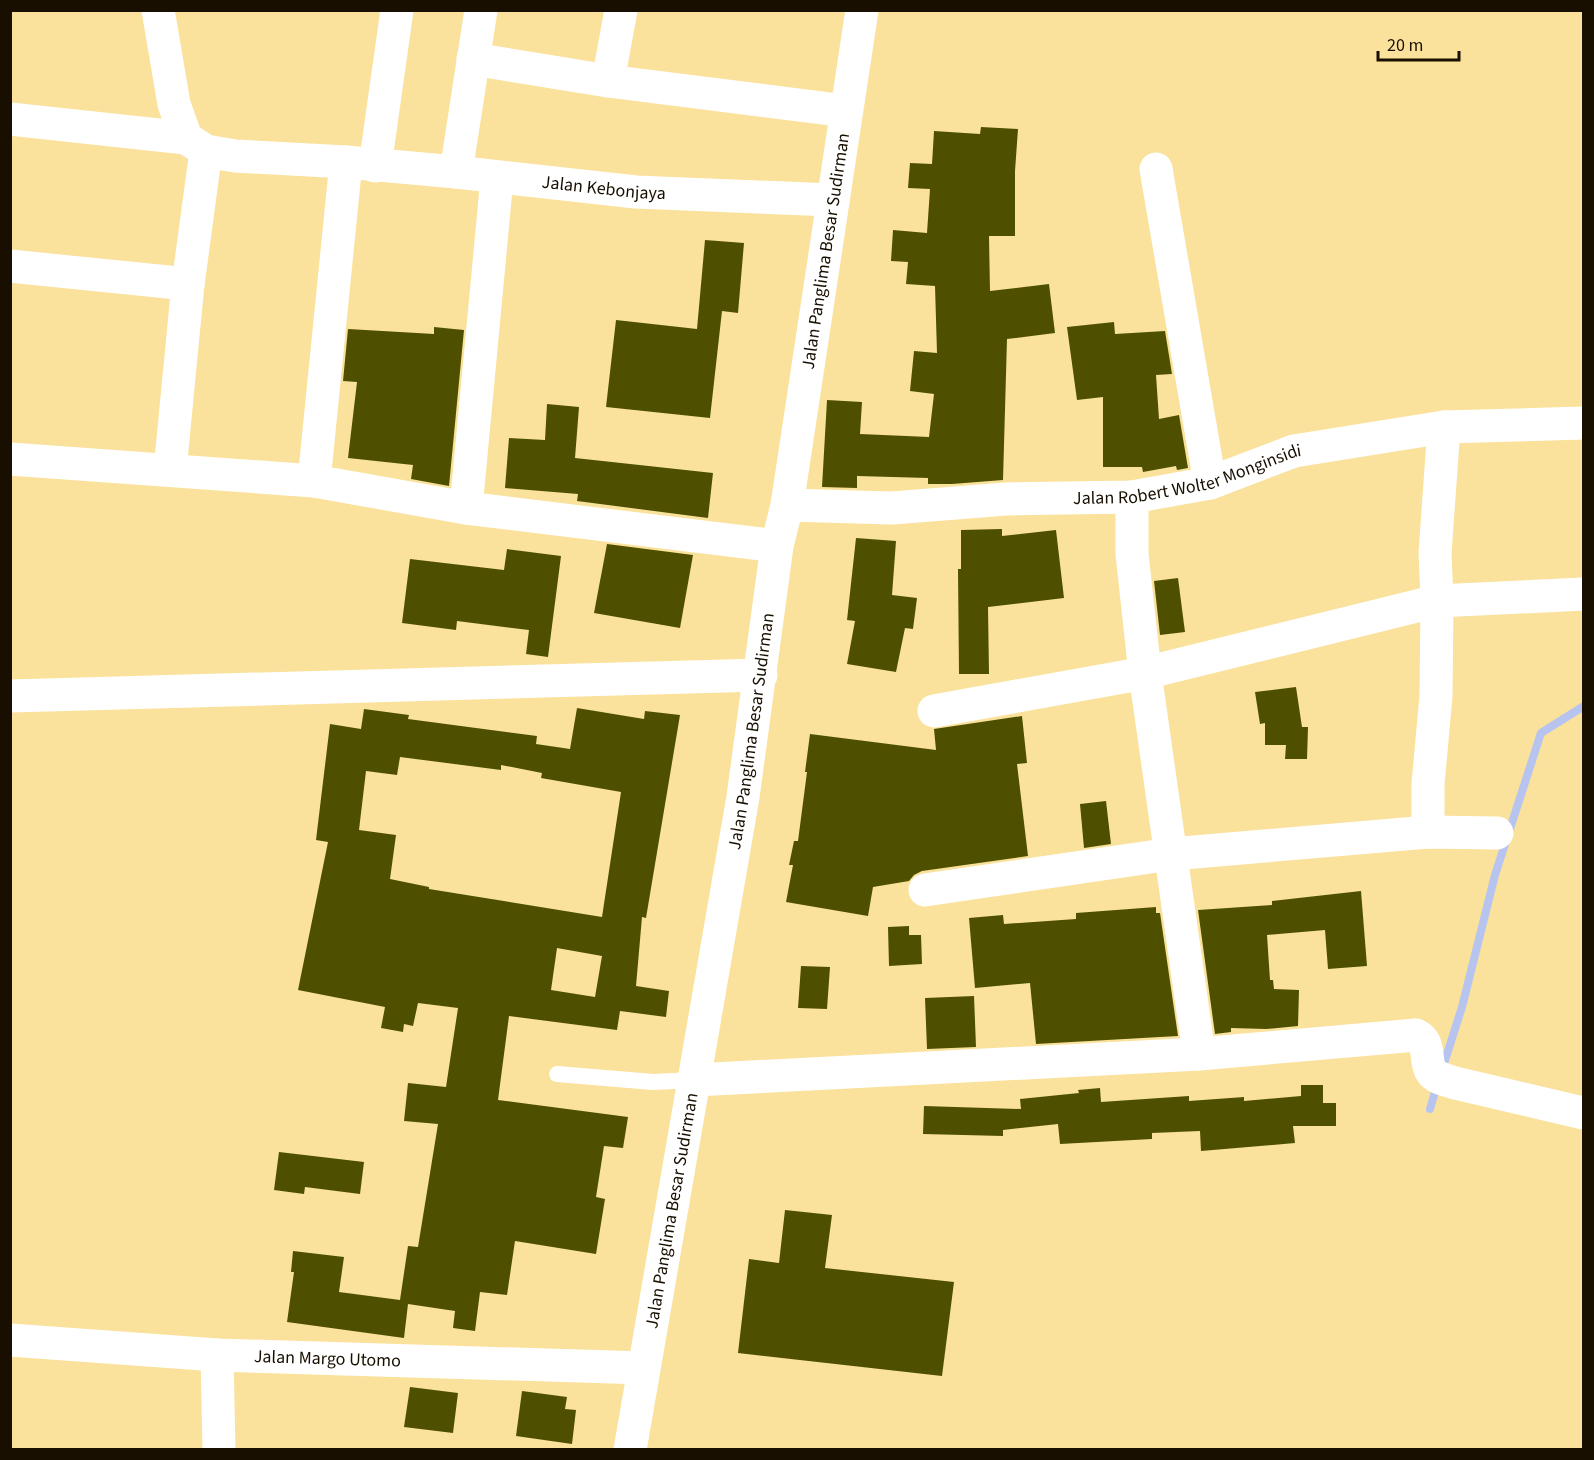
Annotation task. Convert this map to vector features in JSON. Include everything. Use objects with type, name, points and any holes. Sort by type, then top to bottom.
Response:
[{"type":"street","points":[[158,10],[174,104],[196,144],[188,284],[170,470]]},
{"type":"street","points":[[314,482],[360,164],[397,10]]},
{"type":"street","points":[[456,172],[481,10]]},
{"type":"street","points":[[608,81],[621,10]]},
{"type":"street","name":"Jalan Panglima Besar Sudirman","points":[[630,1449],[741,809],[777,546],[787,505],[862,10]]},
{"type":"street","points":[[473,59],[608,81],[846,111]]},
{"type":"street","name":"Jalan Kebonjaya","points":[[10,119],[196,144],[235,156],[456,172],[636,192],[833,200]]},
{"type":"street","points":[[1156,169],[1210,483]]},
{"type":"street","points":[[466,508],[497,178]]},
{"type":"street","points":[[10,266],[188,284]]},
{"type":"street","name":"Jalan Robert Wolter Monginsidi","points":[[787,505],[892,508],[1006,499],[1132,497],[1210,483],[1294,451],[1444,428],[1584,423]]},
{"type":"street","points":[[1428,832],[1428,784],[1436,696],[1436,553],[1444,428]]},
{"type":"street","points":[[10,459],[314,482],[466,508],[777,546]]},
{"type":"street","points":[[1132,497],[1132,554],[1145,673],[1199,1054]]},
{"type":"street","points":[[934,711],[1145,673],[1437,601],[1584,594]]},
{"type":"street","points":[[10,696],[761,675]]},
{"type":"street","points":[[925,890],[1171,854],[1428,832],[1497,833]]},
{"type":"street","points":[[694,1080],[1199,1054],[1416,1035],[1422,1038],[1426,1045],[1430,1068],[1445,1079],[1584,1113]]},
{"type":"street","name":"Jalan Margo Utomo","points":[[10,1340],[217,1355],[644,1368]]},
{"type":"street","points":[[217,1355],[219,1449]]},
{"type":"lane","points":[[557,1074],[653,1082],[694,1080]]},
{"type":"building","points":[[981,127],[1018,129],[1015,171],[1015,236],[989,236],[990,291],[1049,284],[1055,333],[1007,339],[1003,480],[928,484],[928,478],[857,476],[857,488],[822,487],[827,400],[862,402],[860,434],[929,437],[934,394],[910,391],[914,351],[937,353],[935,286],[906,284],[908,262],[891,261],[893,230],[927,233],[930,189],[908,188],[910,163],[932,164],[934,131],[980,134]]},
{"type":"building","points":[[705,240],[744,243],[738,313],[722,311],[710,418],[606,407],[616,320],[697,329]]},
{"type":"building","points":[[1114,322],[1115,334],[1165,331],[1172,374],[1156,375],[1159,419],[1179,415],[1188,468],[1177,470],[1176,466],[1143,472],[1142,467],[1103,467],[1103,397],[1077,400],[1067,327]]},
{"type":"building","points":[[434,327],[464,330],[449,486],[411,479],[413,465],[348,458],[357,382],[343,381],[348,329],[434,334]]},
{"type":"building","points":[[547,404],[579,407],[575,458],[713,473],[708,518],[577,501],[578,494],[505,488],[509,438],[545,440]]},
{"type":"building","points":[[1002,529],[1002,536],[1056,530],[1064,598],[988,607],[989,674],[959,674],[958,569],[961,569],[961,530]]},
{"type":"building","points":[[856,538],[896,541],[892,595],[917,598],[913,629],[905,628],[896,672],[847,664],[855,621],[847,620]]},
{"type":"building","points":[[607,544],[693,555],[680,628],[594,613]]},
{"type":"building","points":[[507,549],[561,556],[548,657],[526,654],[529,630],[457,621],[456,630],[402,623],[410,559],[504,570]]},
{"type":"building","points":[[1178,578],[1185,632],[1160,635],[1154,581]]},
{"type":"building","points":[[1296,687],[1302,727],[1308,727],[1307,759],[1285,759],[1286,745],[1265,745],[1265,723],[1260,724],[1255,692]]},
{"type":"building","points":[[577,708],[644,719],[645,711],[680,715],[646,918],[642,917],[636,986],[669,991],[666,1017],[620,1011],[617,1030],[509,1016],[498,1100],[628,1117],[623,1148],[604,1146],[596,1197],[605,1199],[596,1254],[515,1241],[507,1295],[480,1292],[475,1331],[453,1328],[455,1311],[408,1304],[404,1338],[287,1322],[294,1272],[291,1272],[293,1251],[344,1257],[339,1292],[400,1300],[408,1246],[418,1247],[438,1124],[404,1121],[408,1083],[446,1087],[458,1008],[418,1003],[413,1026],[404,1024],[403,1032],[381,1028],[385,1007],[298,990],[328,842],[316,840],[330,724],[361,729],[364,709],[409,715],[408,719],[537,736],[536,744],[570,749]],"holes":[[[400,757],[501,770],[501,765],[542,773],[541,778],[621,792],[602,917],[429,889],[429,887],[390,879],[396,835],[359,830],[366,771],[397,775]],[[557,948],[602,956],[595,997],[551,990]]]},
{"type":"building","points":[[1022,716],[1027,763],[1017,764],[1028,856],[922,871],[909,881],[873,887],[868,916],[786,902],[793,865],[789,865],[794,841],[798,841],[810,734],[936,750],[934,729]]},
{"type":"building","points":[[1106,801],[1111,844],[1084,848],[1080,804]]},
{"type":"building","points":[[1361,891],[1367,966],[1328,969],[1325,930],[1267,935],[1270,980],[1273,980],[1274,989],[1299,990],[1298,1026],[1266,1029],[1231,1028],[1231,1032],[1215,1034],[1198,910],[1272,905],[1272,901]]},
{"type":"building","points":[[1156,907],[1156,913],[1160,913],[1178,1036],[1036,1044],[1030,983],[975,988],[969,918],[1003,915],[1004,924],[1076,919],[1076,913]]},
{"type":"building","points":[[909,926],[909,935],[921,935],[922,964],[889,966],[888,927]]},
{"type":"building","points":[[801,966],[830,967],[827,1009],[798,1008]]},
{"type":"building","points":[[974,996],[976,1047],[927,1049],[925,998]]},
{"type":"building","points":[[1301,1085],[1323,1085],[1323,1103],[1336,1103],[1336,1126],[1293,1126],[1295,1143],[1201,1151],[1200,1131],[1152,1133],[1152,1139],[1060,1144],[1058,1124],[1003,1130],[1003,1136],[923,1134],[924,1106],[1021,1109],[1020,1099],[1079,1093],[1078,1090],[1100,1088],[1101,1102],[1189,1096],[1189,1101],[1244,1097],[1244,1101],[1301,1096]]},
{"type":"building","points":[[279,1152],[364,1162],[360,1194],[305,1187],[304,1194],[274,1190]]},
{"type":"building","points":[[785,1210],[832,1215],[825,1268],[954,1282],[942,1376],[738,1353],[749,1259],[779,1263]]},
{"type":"building","points":[[410,1387],[458,1393],[453,1433],[404,1427]]},
{"type":"building","points":[[522,1391],[567,1397],[565,1409],[576,1410],[572,1444],[516,1436]]},
{"type":"waterway","points":[[1442,1070],[1462,1007],[1495,875],[1541,733],[1584,706]]},
{"type":"waterway","points":[[1430,1109],[1437,1085]]}]
